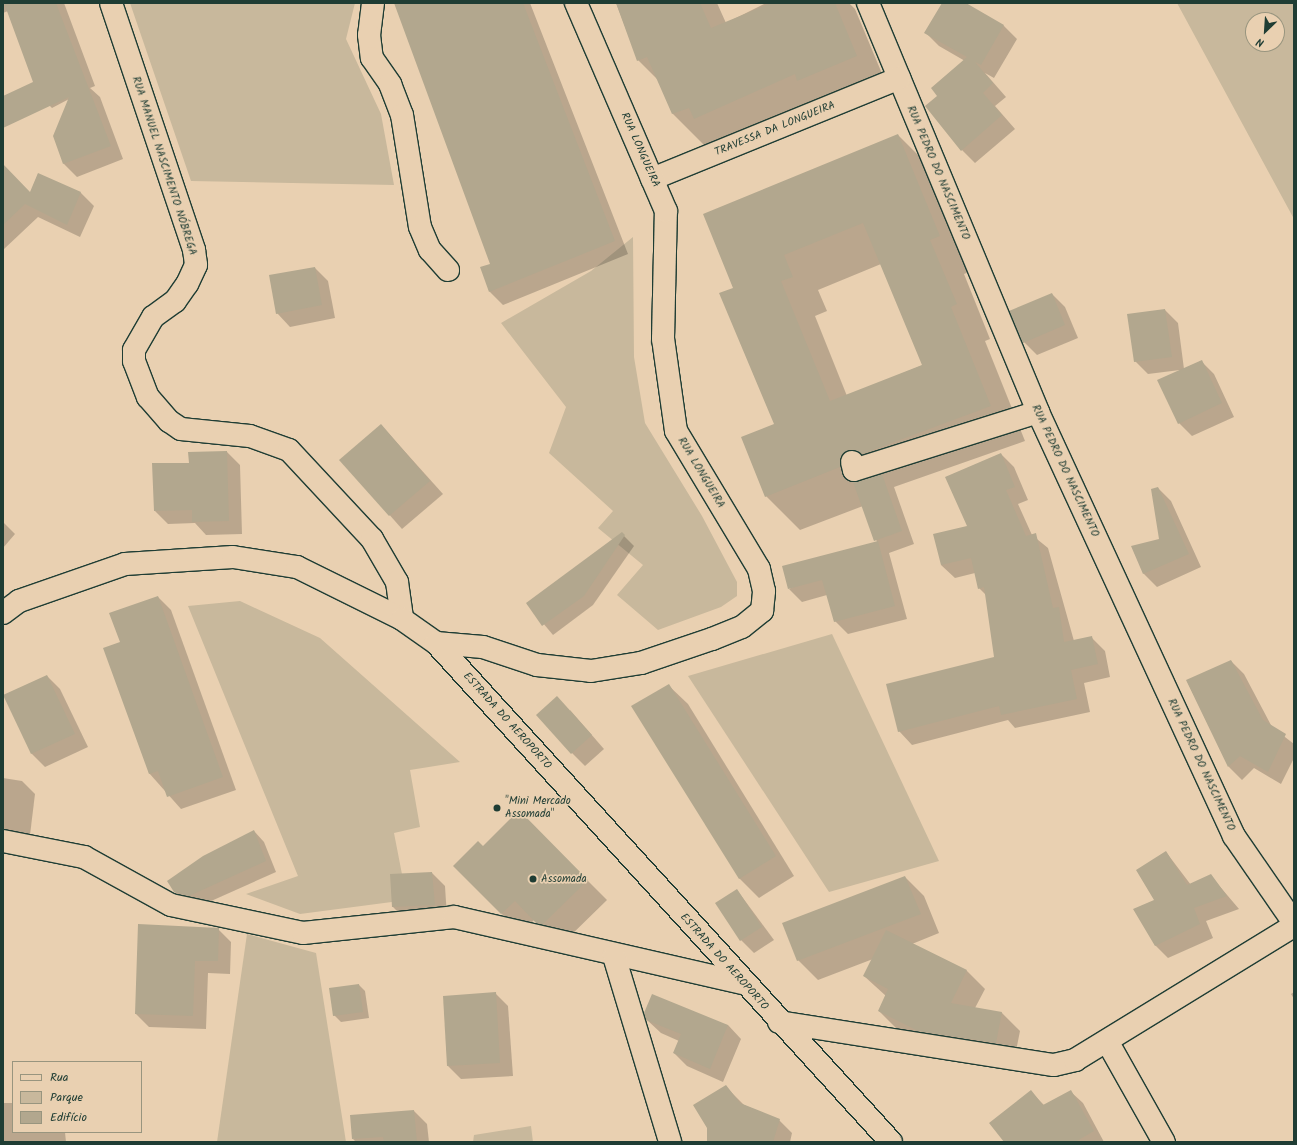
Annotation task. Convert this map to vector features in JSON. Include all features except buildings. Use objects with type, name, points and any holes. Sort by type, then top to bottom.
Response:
[{"type":"street","name":"RUA MANUEL NASCIMENTO NÓBREGA","points":[[111,3],[194,250],[196,265],[188,284],[174,301],[153,317],[134,350],[134,361],[148,397],[168,421],[181,429],[250,436],[289,450],[372,539],[397,582],[402,619]]},
{"type":"street","points":[[373,3],[369,35],[372,58],[390,84],[402,115],[420,227],[430,250],[448,270]]},
{"type":"street","name":"RUA LONGUEIRA","points":[[436,643],[483,648],[537,665],[591,671],[641,663],[705,641],[742,627],[762,611],[764,591],[759,569],[676,431],[663,339],[666,211],[576,3]]},
{"type":"street","name":"RUA PEDRO DO NASCIMENTO","points":[[868,3],[1038,412],[1234,836],[1294,923]]},
{"type":"street","name":"TRAVESSA DA LONGUEIRA","points":[[652,179],[899,78]]},
{"type":"street","points":[[852,462],[854,470],[1038,412]]},
{"type":"street","name":"ESTRADA DO AEROPORTO","points":[[3,613],[19,601],[125,564],[233,557],[298,567],[402,619],[436,643],[743,983],[891,1142]]},
{"type":"street","points":[[3,841],[84,857],[171,905],[303,933],[454,917],[614,956],[743,983]]},
{"type":"street","points":[[779,1022],[1054,1065],[1075,1060],[1294,926]]},
{"type":"street","points":[[614,956],[670,1142]]},
{"type":"street","points":[[1107,1041],[1164,1142]]},
{"type":"green space","points":[[130,3],[355,3],[346,39],[381,114],[394,185],[191,181]]},
{"type":"green space","points":[[1177,3],[1294,3],[1294,219]]},
{"type":"green space","points":[[633,237],[634,357],[645,423],[702,516],[737,582],[737,596],[721,607],[658,630],[617,595],[643,565],[598,528],[613,511],[549,453],[566,407],[501,323],[591,271]]},
{"type":"green space","points":[[240,601],[320,638],[460,762],[410,770],[420,827],[394,833],[407,900],[300,914],[246,894],[298,876],[188,606]]},
{"type":"green space","points":[[832,634],[939,861],[829,892],[688,676]]},
{"type":"green space","points":[[247,934],[316,953],[346,1142],[217,1142]]},
{"type":"green space","points":[[531,1126],[533,1142],[473,1142],[474,1135]]},
{"type":"place","name":"\"Mini Mercado Assomada\"","points":[[497,808]]},
{"type":"place","name":"Assomada","points":[[533,879]]}]
